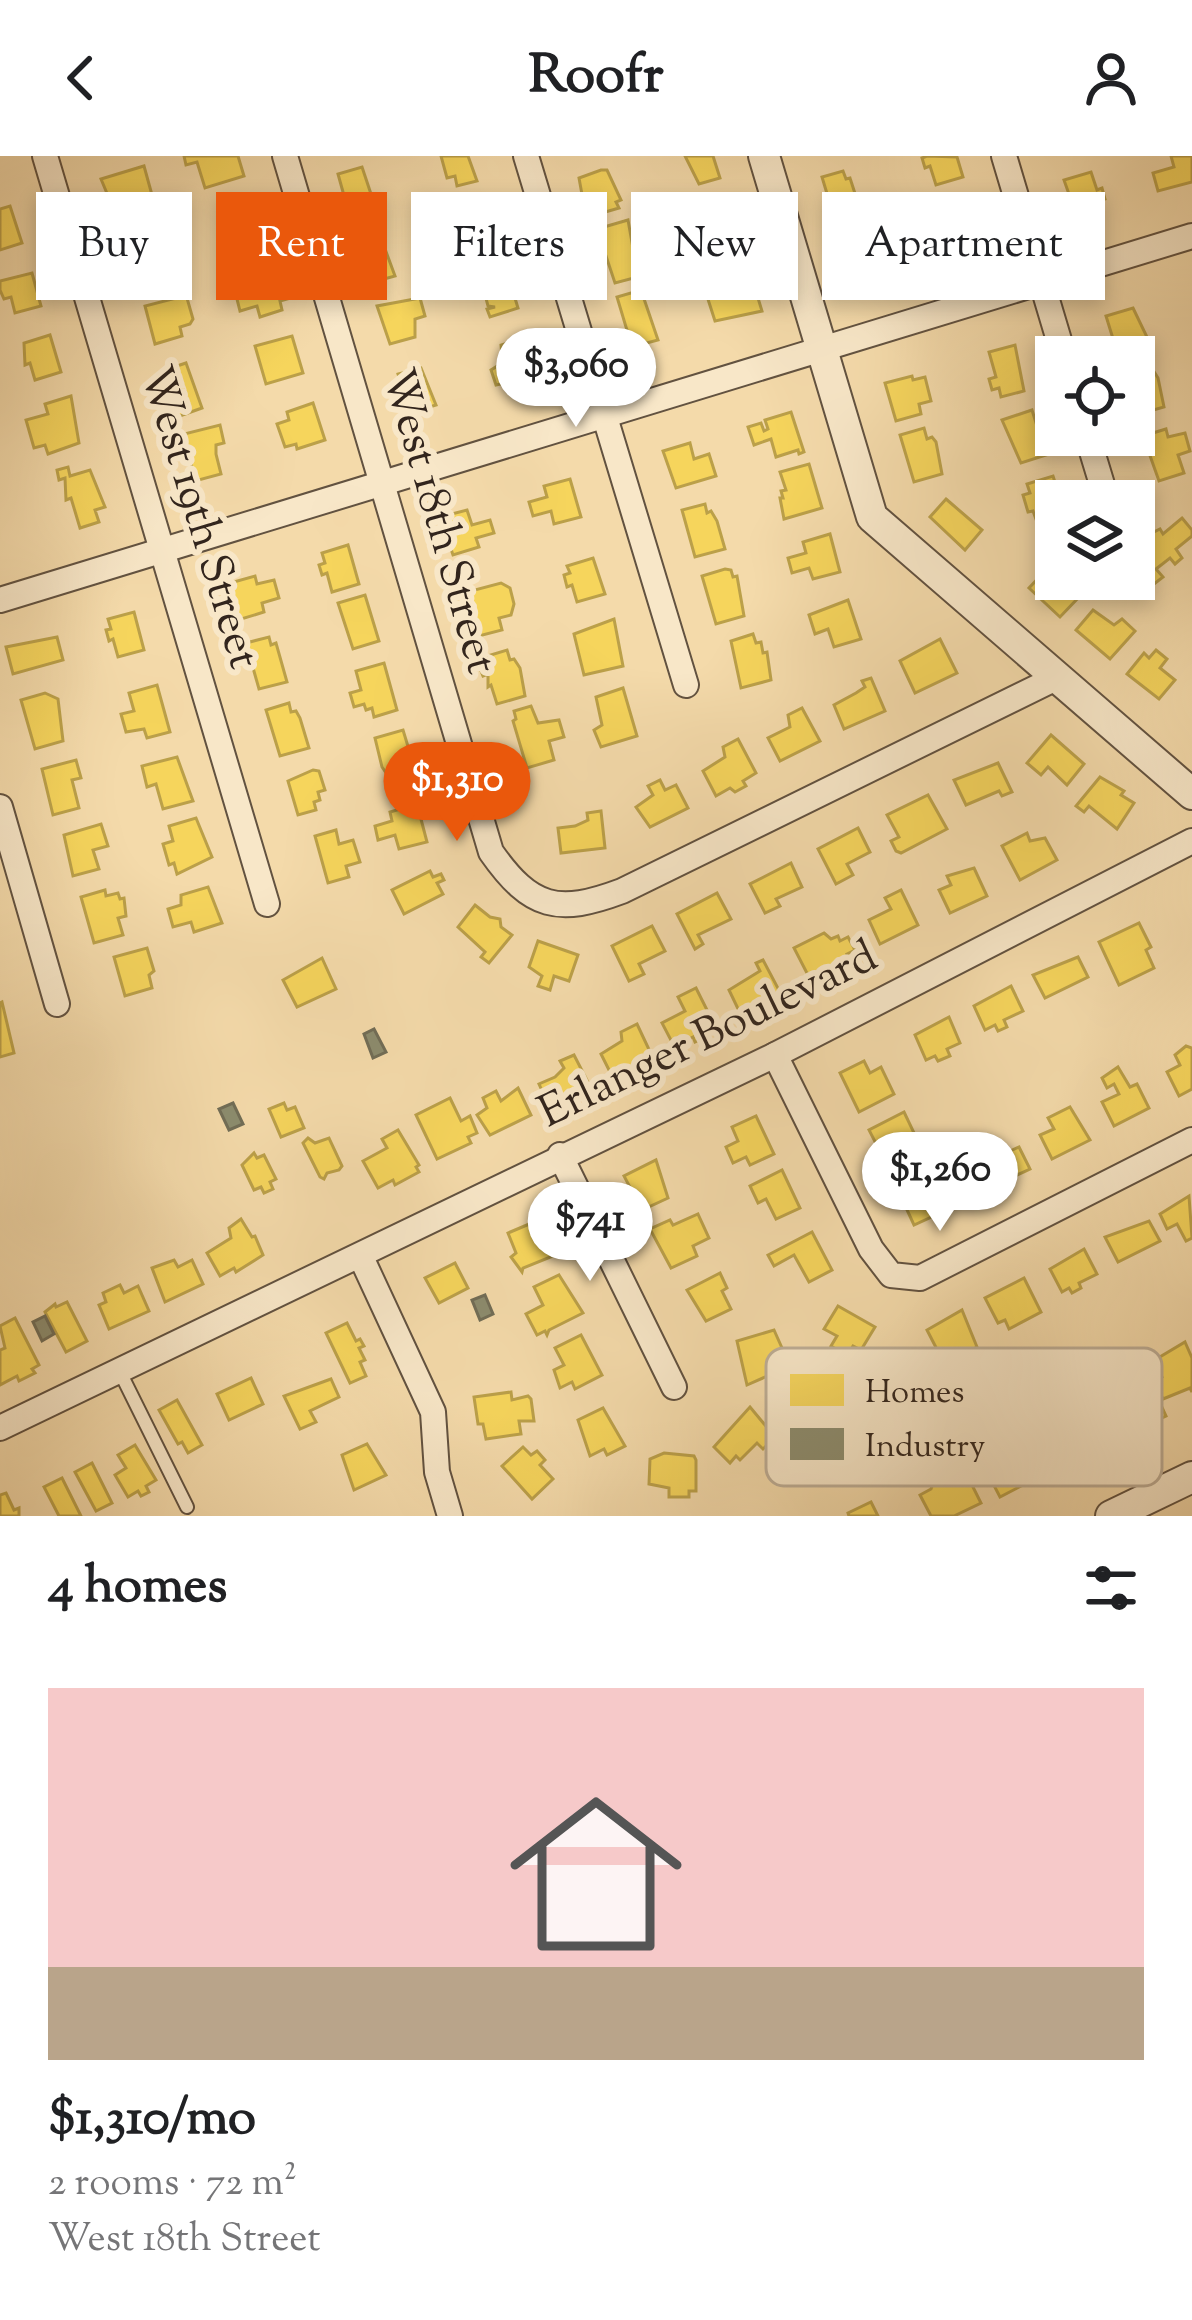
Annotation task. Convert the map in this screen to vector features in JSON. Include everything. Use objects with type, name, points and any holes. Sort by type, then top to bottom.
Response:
[{"type":"street","name":"West 19th Street","points":[[45,156],[267,904]]},
{"type":"street","name":"West 18th Street","points":[[285,156],[491,853],[513,883],[541,901],[582,906],[622,891],[1056,678]]},
{"type":"street","points":[[526,156],[686,686]]},
{"type":"street","points":[[764,156],[872,517],[1192,794]]},
{"type":"street","points":[[1004,156],[1015,192]]},
{"type":"street","points":[[1105,261],[1192,236]]},
{"type":"street","points":[[0,600],[383,486],[975,300]]},
{"type":"street","points":[[1047,300],[1058,336]]},
{"type":"street","points":[[0,807],[57,1004]]},
{"type":"street","name":"Erlanger Boulevard","points":[[0,1428],[775,1055],[1192,841]]},
{"type":"street","points":[[775,1055],[871,1250],[891,1275],[920,1278],[1192,1140]]},
{"type":"street","points":[[560,1155],[674,1387]]},
{"type":"street","points":[[361,1257],[433,1412],[437,1472],[450,1516]]},
{"type":"street","points":[[1111,1516],[1192,1477]]},
{"type":"lane","points":[[120,1372],[187,1507]]},
{"type":"building: Homes","points":[[184,156],[238,156],[244,176],[205,188],[197,162],[186,165]]},
{"type":"building: Homes","points":[[441,156],[468,156],[477,181],[457,186],[455,176],[447,178]]},
{"type":"building: Homes","points":[[685,156],[713,156],[720,178],[699,184]]},
{"type":"building: Homes","points":[[1171,156],[1192,156],[1192,182],[1158,191],[1153,173],[1174,167]]},
{"type":"building: Homes","points":[[957,157],[963,177],[936,185],[930,166],[925,168],[922,158]]},
{"type":"building: Homes","points":[[144,166],[151,192],[106,192],[101,179]]},
{"type":"building: Homes","points":[[362,167],[370,192],[343,192],[338,174]]},
{"type":"building: Homes","points":[[607,170],[621,200],[616,202],[619,208],[607,212],[607,192],[582,192],[579,178]]},
{"type":"building: Homes","points":[[843,171],[855,192],[826,192],[822,177]]},
{"type":"building: Homes","points":[[1091,172],[1097,190],[1103,192],[1068,192],[1064,180]]},
{"type":"building: Homes","points":[[10,206],[22,243],[0,250],[0,209]]},
{"type":"building: Homes","points":[[628,220],[631,279],[615,283],[607,259],[607,226]]},
{"type":"building: Homes","points":[[387,254],[395,276],[387,278]]},
{"type":"building: Homes","points":[[32,273],[41,306],[15,313],[11,297],[4,299],[0,281]]},
{"type":"building: Homes","points":[[631,293],[631,300],[644,300],[658,340],[632,347],[617,297]]},
{"type":"building: Homes","points":[[188,300],[193,319],[180,327],[182,336],[155,344],[145,306]]},
{"type":"building: Homes","points":[[237,300],[284,300],[282,310],[260,317],[257,306],[240,311]]},
{"type":"building: Homes","points":[[421,300],[425,316],[415,319],[415,337],[390,344],[377,306]]},
{"type":"building: Homes","points":[[486,300],[516,300],[518,308],[490,317],[487,309],[495,307],[488,306]]},
{"type":"building: Homes","points":[[708,300],[759,300],[762,311],[715,321]]},
{"type":"building: Homes","points":[[1133,308],[1147,336],[1112,336],[1106,316]]},
{"type":"building: Homes","points":[[50,335],[61,372],[35,380],[30,363],[25,365],[24,343]]},
{"type":"building: Homes","points":[[292,336],[303,373],[266,384],[255,346]]},
{"type":"building: Homes","points":[[527,337],[538,376],[496,385],[491,370],[503,367],[501,345]]},
{"type":"building: Homes","points":[[1015,345],[1024,391],[1001,397],[999,388],[992,390],[989,379],[996,377],[989,352]]},
{"type":"building: Homes","points":[[186,363],[202,408],[177,417],[165,370]]},
{"type":"building: Homes","points":[[421,368],[436,405],[410,413],[398,374]]},
{"type":"building: Homes","points":[[1155,373],[1158,378],[1164,407],[1155,410]]},
{"type":"building: Homes","points":[[912,376],[913,380],[925,377],[931,401],[919,404],[921,414],[896,421],[885,383]]},
{"type":"building: Homes","points":[[71,396],[79,443],[48,454],[45,445],[34,448],[26,420],[48,414],[45,404]]},
{"type":"building: Homes","points":[[313,403],[325,440],[297,449],[296,444],[285,447],[277,424],[289,420],[287,412]]},
{"type":"building: Homes","points":[[1032,410],[1035,456],[1043,456],[1021,463],[1002,420]]},
{"type":"building: Homes","points":[[791,412],[804,452],[776,457],[771,439],[754,445],[748,427],[761,423],[764,431],[768,429],[765,420]]},
{"type":"building: Homes","points":[[220,425],[224,443],[216,445],[216,454],[221,474],[195,481],[184,434]]},
{"type":"building: Homes","points":[[924,428],[927,439],[936,442],[942,474],[914,482],[900,435]]},
{"type":"building: Homes","points":[[1166,429],[1168,437],[1185,433],[1190,451],[1178,455],[1184,473],[1159,481],[1150,456],[1155,456],[1155,432]]},
{"type":"building: Homes","points":[[690,443],[694,459],[709,454],[716,476],[676,488],[663,451]]},
{"type":"building: Homes","points":[[809,464],[822,508],[784,519],[780,498],[786,490],[780,472]]},
{"type":"building: Homes","points":[[68,467],[70,476],[90,470],[105,507],[95,510],[99,522],[80,528],[71,498],[66,500],[65,478],[59,480],[57,470]]},
{"type":"building: Homes","points":[[570,479],[581,517],[554,524],[551,511],[533,516],[529,502],[547,497],[544,486]]},
{"type":"building: Homes","points":[[1035,482],[1035,516],[1028,512],[1023,495],[1030,493],[1027,484]]},
{"type":"building: Homes","points":[[946,499],[982,530],[965,550],[930,517]]},
{"type":"building: Homes","points":[[705,504],[717,521],[725,549],[695,557],[682,510]]},
{"type":"building: Homes","points":[[467,510],[472,525],[490,520],[494,533],[476,538],[479,547],[453,555],[440,517]]},
{"type":"building: Homes","points":[[1182,518],[1192,530],[1192,536],[1176,549],[1182,558],[1175,564],[1170,558],[1156,569],[1163,577],[1155,583],[1155,532],[1160,529],[1163,534]]},
{"type":"building: Homes","points":[[830,534],[840,572],[813,579],[809,568],[792,573],[788,558],[806,553],[803,542]]},
{"type":"building: Homes","points":[[348,545],[359,584],[332,592],[327,573],[322,575],[319,565],[325,563],[322,553]]},
{"type":"building: Homes","points":[[593,558],[605,594],[577,602],[572,585],[567,587],[567,566]]},
{"type":"building: Homes","points":[[725,569],[737,576],[744,616],[716,624],[702,576]]},
{"type":"building: Homes","points":[[255,576],[257,584],[274,580],[279,598],[262,603],[264,612],[238,620],[223,585]]},
{"type":"building: Homes","points":[[501,583],[510,588],[511,615],[499,618],[502,630],[475,637],[467,592]]},
{"type":"building: Homes","points":[[365,595],[379,641],[353,649],[338,603]]},
{"type":"building: Homes","points":[[848,600],[861,639],[834,647],[828,629],[815,634],[809,615]]},
{"type":"building: Homes","points":[[1042,600],[1076,600],[1060,617]]},
{"type":"building: Homes","points":[[1093,610],[1114,625],[1122,619],[1135,631],[1110,659],[1076,630]]},
{"type":"building: Homes","points":[[134,612],[144,650],[118,657],[106,630],[111,629],[108,619]]},
{"type":"building: Homes","points":[[614,619],[623,666],[584,675],[574,634]]},
{"type":"building: Homes","points":[[753,634],[763,653],[767,652],[771,680],[741,688],[731,641]]},
{"type":"building: Homes","points":[[57,637],[63,660],[13,674],[6,647]]},
{"type":"building: Homes","points":[[269,637],[271,645],[276,643],[287,682],[259,689],[246,643]]},
{"type":"building: Homes","points":[[940,639],[957,673],[915,693],[900,661]]},
{"type":"building: Homes","points":[[507,650],[520,668],[525,696],[497,704],[491,685],[488,687],[488,674],[483,676],[481,671],[487,669],[484,657]]},
{"type":"building: Homes","points":[[1156,650],[1167,659],[1160,668],[1175,680],[1159,699],[1127,674],[1144,653],[1149,658]]},
{"type":"building: Homes","points":[[384,663],[397,710],[374,717],[372,708],[366,710],[364,704],[354,707],[350,693],[361,690],[356,671]]},
{"type":"building: Homes","points":[[871,678],[885,711],[844,729],[834,705],[865,687],[862,681]]},
{"type":"building: Homes","points":[[157,685],[170,732],[147,738],[144,729],[126,732],[121,714],[134,711],[129,693]]},
{"type":"building: Homes","points":[[623,688],[637,736],[601,747],[594,730],[602,725],[596,697]]},
{"type":"building: Homes","points":[[45,693],[58,699],[63,741],[35,749],[21,700]]},
{"type":"building: Homes","points":[[289,703],[291,712],[296,711],[300,718],[309,748],[280,756],[266,710]]},
{"type":"building: Homes","points":[[531,706],[538,723],[559,720],[564,737],[549,741],[554,760],[527,768],[513,721],[514,711]]},
{"type":"building: Homes","points":[[802,708],[820,741],[780,761],[768,738],[790,727],[788,715]]},
{"type":"building: Homes","points":[[403,730],[417,776],[393,783],[382,767],[375,738]]},
{"type":"building: Homes","points":[[1051,735],[1084,764],[1067,785],[1048,767],[1041,775],[1027,763]]},
{"type":"building: Homes","points":[[738,739],[756,773],[743,781],[746,786],[716,796],[703,771],[725,757],[723,747]]},
{"type":"building: Homes","points":[[177,757],[193,801],[163,809],[156,784],[147,787],[142,766]]},
{"type":"building: Homes","points":[[76,760],[81,778],[72,780],[79,808],[53,815],[42,769]]},
{"type":"building: Homes","points":[[998,763],[1012,792],[1002,796],[999,791],[966,805],[954,780]]},
{"type":"building: Homes","points":[[319,771],[325,790],[318,792],[316,810],[298,815],[288,781]]},
{"type":"building: Homes","points":[[1100,777],[1134,803],[1117,829],[1089,806],[1084,812],[1076,806]]},
{"type":"building: Homes","points":[[660,780],[665,790],[676,785],[688,808],[650,827],[636,807],[653,795],[648,786]]},
{"type":"building: Homes","points":[[928,795],[947,829],[901,853],[896,851],[891,841],[899,837],[887,815]]},
{"type":"building: Homes","points":[[417,804],[427,842],[399,849],[395,835],[378,840],[375,826],[392,821],[390,812]]},
{"type":"building: Homes","points":[[601,811],[605,848],[561,853],[558,828],[575,826],[588,820],[587,813]]},
{"type":"building: Homes","points":[[196,818],[212,857],[177,874],[163,844],[173,841],[169,826]]},
{"type":"building: Homes","points":[[101,824],[108,846],[93,850],[99,869],[73,876],[64,835]]},
{"type":"building: Homes","points":[[858,828],[870,852],[847,864],[853,875],[836,884],[818,849]]},
{"type":"building: Homes","points":[[336,830],[339,844],[353,840],[360,862],[346,866],[349,877],[328,883],[315,836]]},
{"type":"building: Homes","points":[[1027,833],[1030,841],[1045,838],[1057,860],[1020,880],[1002,846]]},
{"type":"building: Homes","points":[[791,863],[802,887],[776,899],[780,906],[765,913],[750,884]]},
{"type":"building: Homes","points":[[974,868],[987,896],[950,913],[939,890],[951,885],[947,876]]},
{"type":"building: Homes","points":[[430,871],[433,877],[441,874],[444,880],[437,883],[443,894],[404,914],[392,890]]},
{"type":"building: Homes","points":[[208,887],[222,923],[194,932],[191,922],[173,927],[168,909],[181,905],[181,895]]},
{"type":"building: Homes","points":[[105,890],[106,896],[118,893],[124,898],[126,916],[118,918],[123,935],[94,943],[81,897]]},
{"type":"building: Homes","points":[[901,890],[918,925],[880,944],[869,920],[891,909],[885,898]]},
{"type":"building: Homes","points":[[717,893],[731,919],[698,935],[703,944],[695,949],[677,914]]},
{"type":"building: Homes","points":[[475,905],[500,919],[501,927],[512,935],[489,963],[481,957],[485,952],[458,927]]},
{"type":"building: Homes","points":[[1139,923],[1151,947],[1146,950],[1154,968],[1119,985],[1099,942]]},
{"type":"building: Homes","points":[[652,926],[665,951],[639,964],[644,974],[629,981],[612,946]]},
{"type":"building: Homes","points":[[824,933],[840,941],[848,937],[855,950],[847,954],[850,959],[810,979],[794,948]]},
{"type":"building: Homes","points":[[538,941],[578,955],[569,981],[554,976],[550,990],[538,986],[542,976],[529,967]]},
{"type":"building: Homes","points":[[147,948],[154,971],[149,975],[152,988],[125,996],[114,957]]},
{"type":"building: Homes","points":[[1078,957],[1088,977],[1045,998],[1033,975]]},
{"type":"building: Homes","points":[[322,958],[336,989],[297,1007],[283,980]]},
{"type":"building: Homes","points":[[763,960],[781,994],[767,1001],[770,1007],[763,1011],[760,1003],[740,1013],[729,990],[760,971],[756,963]]},
{"type":"building: Homes","points":[[1011,986],[1023,1011],[1004,1020],[1007,1027],[998,1031],[995,1025],[985,1030],[974,1006]]},
{"type":"building: Homes","points":[[696,988],[715,1026],[701,1033],[704,1038],[695,1042],[693,1037],[674,1046],[662,1023],[685,1011],[678,997]]},
{"type":"building: Homes","points":[[0,1003],[14,1053],[0,1057]]},
{"type":"building: Homes","points":[[949,1017],[960,1043],[947,1049],[950,1056],[926,1060],[915,1035]]},
{"type":"building: Homes","points":[[637,1024],[653,1058],[613,1078],[601,1054],[622,1041],[621,1032]]},
{"type":"building: Homes","points":[[1186,1046],[1192,1048],[1192,1089],[1179,1096],[1167,1072],[1180,1065],[1175,1055]]},
{"type":"building: Homes","points":[[574,1055],[591,1088],[550,1108],[539,1084],[555,1077],[564,1068],[560,1061]]},
{"type":"building: Homes","points":[[864,1061],[870,1073],[881,1067],[894,1094],[859,1112],[840,1073]]},
{"type":"building: Homes","points":[[1118,1067],[1130,1087],[1137,1084],[1149,1108],[1114,1126],[1102,1102],[1119,1094],[1114,1084],[1107,1088],[1102,1078]]},
{"type":"building: Homes","points":[[518,1088],[531,1115],[490,1135],[477,1115],[487,1108],[483,1098],[496,1091],[501,1101]]},
{"type":"building: Homes","points":[[450,1098],[461,1121],[470,1116],[477,1133],[468,1137],[471,1143],[437,1159],[416,1115]]},
{"type":"building: Homes","points":[[284,1103],[287,1110],[295,1107],[304,1128],[281,1137],[269,1109]]},
{"type":"building: Homes","points":[[1070,1107],[1090,1140],[1052,1159],[1040,1135],[1054,1129],[1048,1118]]},
{"type":"building: Homes","points":[[904,1112],[916,1137],[905,1143],[911,1155],[888,1167],[869,1130]]},
{"type":"building: Homes","points":[[756,1116],[774,1154],[750,1165],[746,1157],[733,1163],[726,1147],[738,1141],[732,1127]]},
{"type":"building: Homes","points":[[398,1130],[419,1172],[378,1188],[363,1161],[387,1148],[382,1139]]},
{"type":"building: Homes","points":[[308,1138],[315,1143],[329,1138],[342,1166],[339,1170],[320,1177],[303,1143]]},
{"type":"building: Homes","points":[[1019,1147],[1030,1169],[987,1189],[976,1167]]},
{"type":"building: Homes","points":[[254,1153],[257,1158],[264,1155],[276,1179],[270,1182],[273,1189],[264,1193],[261,1187],[254,1190],[242,1165]]},
{"type":"building: Homes","points":[[656,1160],[668,1198],[642,1210],[624,1176]]},
{"type":"building: Homes","points":[[782,1170],[800,1208],[776,1219],[766,1199],[758,1203],[750,1186]]},
{"type":"building: Homes","points":[[933,1172],[943,1195],[934,1202],[940,1213],[914,1225],[896,1186]]},
{"type":"building: Homes","points":[[1189,1196],[1192,1238],[1186,1241],[1177,1224],[1167,1229],[1160,1214]]},
{"type":"building: Homes","points":[[698,1214],[709,1238],[693,1246],[697,1256],[671,1268],[650,1229]]},
{"type":"building: Homes","points":[[241,1219],[263,1255],[220,1276],[207,1253],[231,1238],[229,1228]]},
{"type":"building: Homes","points":[[1149,1221],[1160,1241],[1118,1262],[1105,1237]]},
{"type":"building: Homes","points":[[534,1222],[553,1256],[522,1272],[511,1257],[516,1253],[508,1233]]},
{"type":"building: Homes","points":[[812,1232],[832,1270],[809,1282],[794,1255],[774,1266],[768,1255]]},
{"type":"building: Homes","points":[[1084,1249],[1097,1274],[1079,1283],[1081,1288],[1072,1293],[1069,1288],[1062,1292],[1050,1269]]},
{"type":"building: Homes","points":[[174,1260],[178,1267],[192,1260],[203,1284],[165,1302],[152,1268]]},
{"type":"building: Homes","points":[[455,1263],[468,1288],[439,1303],[425,1278]]},
{"type":"building: Homes","points":[[720,1273],[731,1309],[706,1321],[687,1290]]},
{"type":"building: Homes","points":[[559,1275],[583,1313],[547,1335],[545,1331],[537,1335],[526,1314],[543,1305],[534,1287]]},
{"type":"building: Homes","points":[[1024,1278],[1041,1312],[1009,1329],[1005,1320],[998,1323],[985,1298]]},
{"type":"building: Homes","points":[[120,1285],[124,1293],[138,1286],[149,1311],[109,1329],[99,1305],[106,1302],[103,1293]]},
{"type":"building: Homes","points":[[67,1302],[87,1341],[66,1352],[45,1312]]},
{"type":"building: Homes","points":[[838,1306],[875,1327],[862,1348],[834,1348],[837,1336],[824,1329]]},
{"type":"building: Homes","points":[[962,1310],[977,1347],[936,1348],[927,1330]]},
{"type":"building: Homes","points":[[15,1318],[39,1365],[32,1369],[35,1373],[0,1385],[0,1350],[5,1348],[0,1326]]},
{"type":"building: Homes","points":[[347,1323],[364,1346],[359,1348],[366,1376],[350,1383],[326,1333]]},
{"type":"building: Homes","points":[[774,1330],[782,1348],[766,1348],[766,1377],[747,1385],[737,1341]]},
{"type":"building: Homes","points":[[581,1335],[602,1375],[575,1389],[572,1382],[560,1388],[554,1370],[564,1365],[555,1348]]},
{"type":"building: Homes","points":[[1185,1342],[1192,1358],[1192,1392],[1190,1388],[1163,1399],[1162,1356]]},
{"type":"building: Homes","points":[[251,1378],[263,1404],[229,1420],[217,1394]]},
{"type":"building: Homes","points":[[331,1379],[339,1397],[310,1411],[316,1422],[300,1429],[284,1396]]},
{"type":"building: Homes","points":[[511,1392],[512,1400],[531,1399],[534,1421],[519,1421],[521,1434],[486,1439],[474,1397]]},
{"type":"building: Homes","points":[[177,1400],[202,1445],[188,1453],[159,1410]]},
{"type":"building: Homes","points":[[750,1407],[766,1426],[766,1446],[763,1449],[757,1443],[740,1460],[736,1456],[730,1463],[714,1447]]},
{"type":"building: Homes","points":[[603,1408],[625,1446],[607,1455],[604,1449],[590,1456],[578,1420]]},
{"type":"building: Homes","points":[[367,1444],[386,1475],[354,1490],[342,1455]]},
{"type":"building: Homes","points":[[135,1445],[156,1480],[146,1486],[149,1492],[128,1497],[115,1475],[126,1468],[118,1455]]},
{"type":"building: Homes","points":[[523,1447],[531,1455],[537,1451],[545,1460],[540,1465],[553,1479],[532,1499],[502,1466]]},
{"type":"building: Homes","points":[[664,1453],[694,1456],[696,1491],[689,1491],[689,1497],[669,1497],[669,1488],[649,1484],[650,1459]]},
{"type":"building: Homes","points":[[92,1463],[112,1503],[96,1511],[75,1472]]},
{"type":"building: Homes","points":[[62,1478],[81,1516],[59,1516],[44,1487]]},
{"type":"building: Homes","points":[[972,1486],[981,1503],[954,1516],[931,1516],[920,1495],[931,1489]]},
{"type":"building: Homes","points":[[994,1486],[1021,1486],[1000,1497]]},
{"type":"building: Homes","points":[[6,1493],[14,1510],[19,1508],[19,1516],[0,1516],[0,1495]]},
{"type":"building: Homes","points":[[871,1502],[878,1516],[849,1516],[848,1513]]},
{"type":"building: Industry","points":[[374,1029],[386,1052],[373,1058],[364,1034]]},
{"type":"building: Industry","points":[[233,1103],[243,1124],[229,1130],[219,1109]]},
{"type":"building: Industry","points":[[485,1295],[493,1314],[480,1320],[472,1300]]},
{"type":"building: Industry","points":[[45,1316],[54,1334],[42,1341],[33,1322]]}]
